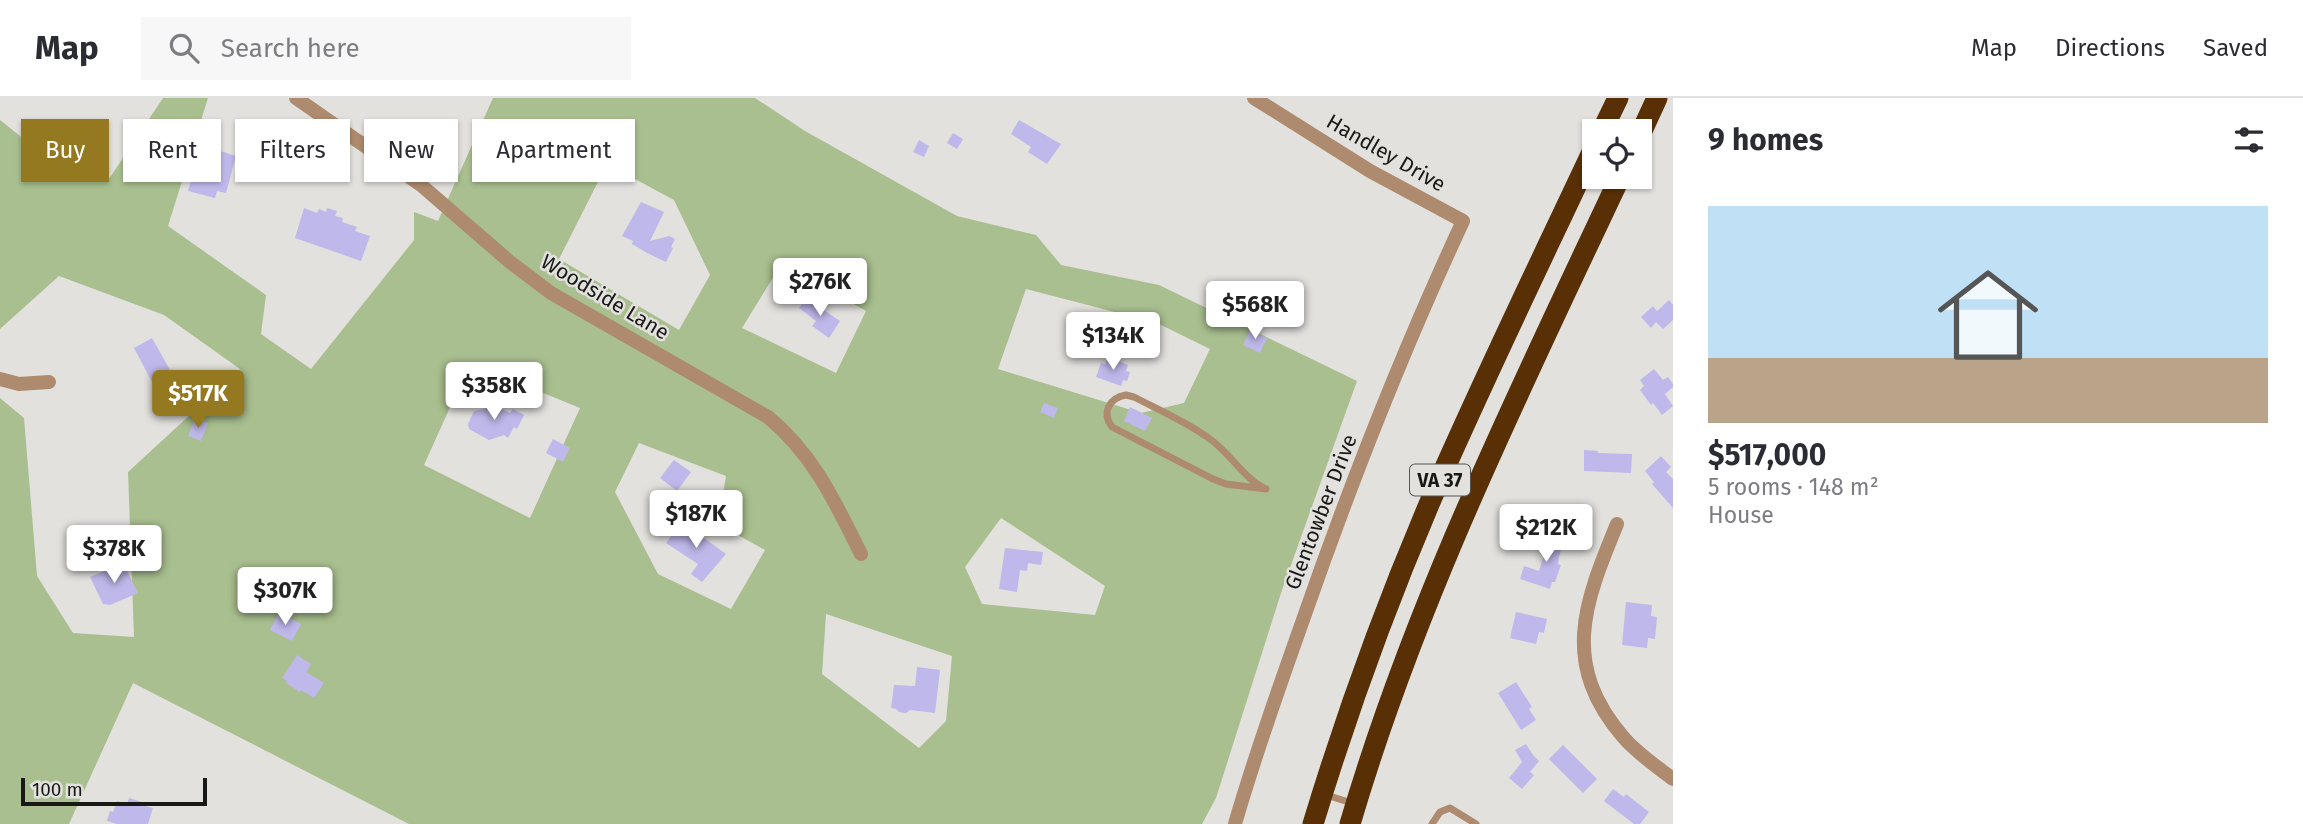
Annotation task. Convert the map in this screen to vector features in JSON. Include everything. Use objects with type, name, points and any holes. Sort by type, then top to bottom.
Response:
[{"type":"highway","points":[[1608,119],[1618,98]]},
{"type":"highway","points":[[1647,119],[1657,98]]},
{"type":"highway","name":"VA 37","points":[[1313,824],[1371,649],[1433,495],[1582,174]]},
{"type":"highway","name":"VA 37","points":[[1353,814],[1403,665],[1444,562],[1614,189]]},
{"type":"street","name":"Woodside Lane","points":[[296,98],[421,185],[510,262],[551,293],[768,417],[794,440],[815,468],[862,554]]},
{"type":"street","name":"Handley Drive","points":[[1254,98],[1370,171],[1463,221]]},
{"type":"street","name":"Glentowber Drive","points":[[1235,824],[1278,690],[1344,506],[1401,361],[1463,221]]},
{"type":"street","points":[[0,379],[19,384],[49,382]]},
{"type":"street","points":[[1617,524],[1598,571],[1585,618],[1583,654],[1597,696],[1610,720],[1624,738],[1673,779]]},
{"type":"lane","points":[[1119,397],[1134,397],[1192,427],[1229,455],[1251,480],[1260,486],[1266,489],[1226,484],[1213,479],[1112,427],[1106,414],[1108,405],[1119,397]]},
{"type":"lane","points":[[1322,794],[1353,814]]},
{"type":"lane","points":[[1432,824],[1440,811],[1451,808],[1476,824]]},
{"type":"green space","points":[[163,98],[208,98],[201,119],[149,119]]},
{"type":"green space","points":[[493,98],[755,98],[805,131],[957,216],[1036,235],[1061,265],[1159,285],[1357,381],[1281,593],[1216,798],[1202,824],[409,824],[133,683],[69,824],[0,824],[0,398],[24,418],[37,576],[73,633],[134,637],[128,472],[240,369],[164,315],[59,276],[0,329],[0,120],[21,137],[21,182],[109,182],[123,158],[123,182],[182,182],[168,226],[266,295],[261,334],[311,369],[414,240],[414,212],[438,221],[455,182],[458,182],[472,145],[472,182],[598,182],[559,259],[679,330],[710,275],[674,200],[635,179],[635,119],[484,119]],"holes":[[[782,263],[866,311],[836,373],[742,328]],[[1026,289],[1157,323],[1210,349],[1184,403],[1141,413],[998,369]],[[470,363],[580,408],[530,518],[424,465]],[[639,443],[726,476],[718,524],[765,550],[731,609],[658,574],[615,492]],[[1001,518],[1105,586],[1095,615],[982,604],[965,567]],[[826,614],[952,656],[946,721],[919,748],[822,674]]]},
{"type":"building","points":[[1019,120],[1061,144],[1047,164],[1028,152],[1031,147],[1011,134]]},
{"type":"building","points":[[953,133],[963,139],[957,149],[947,143]]},
{"type":"building","points":[[919,140],[929,146],[924,157],[913,152]]},
{"type":"building","points":[[221,151],[235,156],[226,193],[217,191],[215,198],[188,191],[191,182],[221,182]]},
{"type":"building","points":[[641,202],[664,212],[650,241],[669,236],[675,239],[666,262],[622,236]]},
{"type":"building","points":[[304,208],[317,213],[319,209],[326,212],[327,208],[337,211],[335,216],[343,218],[342,222],[357,227],[355,231],[370,236],[361,261],[295,238]]},
{"type":"building","points":[[806,298],[840,321],[829,338],[812,326],[816,321],[799,308]]},
{"type":"building","points":[[1669,300],[1673,305],[1673,320],[1663,329],[1656,322],[1651,328],[1641,317],[1653,306],[1657,311]]},
{"type":"building","points":[[1250,330],[1267,338],[1260,353],[1243,345]]},
{"type":"building","points":[[152,338],[170,370],[164,374],[173,390],[160,397],[134,348]]},
{"type":"building","points":[[1108,357],[1128,365],[1126,371],[1130,372],[1127,381],[1123,380],[1121,386],[1096,377],[1101,363],[1105,364]]},
{"type":"building","points":[[1654,369],[1663,380],[1668,377],[1673,384],[1665,394],[1673,406],[1662,415],[1640,390],[1644,386],[1640,380]]},
{"type":"building","points":[[488,403],[510,413],[513,409],[524,415],[517,429],[514,427],[508,438],[504,435],[489,440],[469,429],[468,424],[474,411],[485,409]]},
{"type":"building","points":[[1044,403],[1058,408],[1054,418],[1040,412]]},
{"type":"building","points":[[1130,407],[1152,418],[1145,431],[1124,421]]},
{"type":"building","points":[[195,418],[208,423],[201,441],[188,436]]},
{"type":"building","points":[[553,439],[570,448],[563,462],[546,453]]},
{"type":"building","points":[[1584,450],[1632,454],[1631,473],[1584,471]]},
{"type":"building","points":[[1661,456],[1671,467],[1666,472],[1673,479],[1673,508],[1652,484],[1654,482],[1645,471]]},
{"type":"building","points":[[674,460],[691,472],[677,491],[660,478]]},
{"type":"building","points":[[682,522],[726,554],[702,582],[691,574],[698,564],[666,543]]},
{"type":"building","points":[[1551,532],[1565,537],[1558,564],[1561,565],[1550,589],[1520,579],[1524,566],[1539,571]]},
{"type":"building","points":[[1005,548],[1043,552],[1041,565],[1028,563],[1027,571],[1020,570],[1017,592],[999,589]]},
{"type":"building","points":[[123,563],[138,593],[110,605],[103,604],[90,577]]},
{"type":"building","points":[[1626,602],[1652,605],[1651,616],[1657,617],[1655,639],[1648,638],[1647,648],[1622,645]]},
{"type":"building","points":[[279,612],[301,624],[292,641],[270,630]]},
{"type":"building","points":[[1516,612],[1547,619],[1544,633],[1539,632],[1536,644],[1510,638]]},
{"type":"building","points":[[297,655],[311,664],[306,672],[324,683],[314,698],[301,690],[300,692],[282,678]]},
{"type":"building","points":[[917,667],[940,670],[935,713],[910,710],[906,713],[891,708],[894,685],[915,686]]},
{"type":"building","points":[[1516,682],[1532,707],[1529,709],[1536,720],[1521,730],[1498,693]]},
{"type":"building","points":[[1526,744],[1539,761],[1530,772],[1534,775],[1522,789],[1509,778],[1522,762],[1515,750]]},
{"type":"building","points":[[1563,745],[1597,779],[1583,793],[1549,759]]},
{"type":"building","points":[[1613,789],[1624,797],[1626,794],[1649,812],[1640,824],[1634,824],[1604,801]]},
{"type":"building","points":[[129,798],[153,808],[148,824],[117,824],[107,821],[117,801],[127,804]]}]
